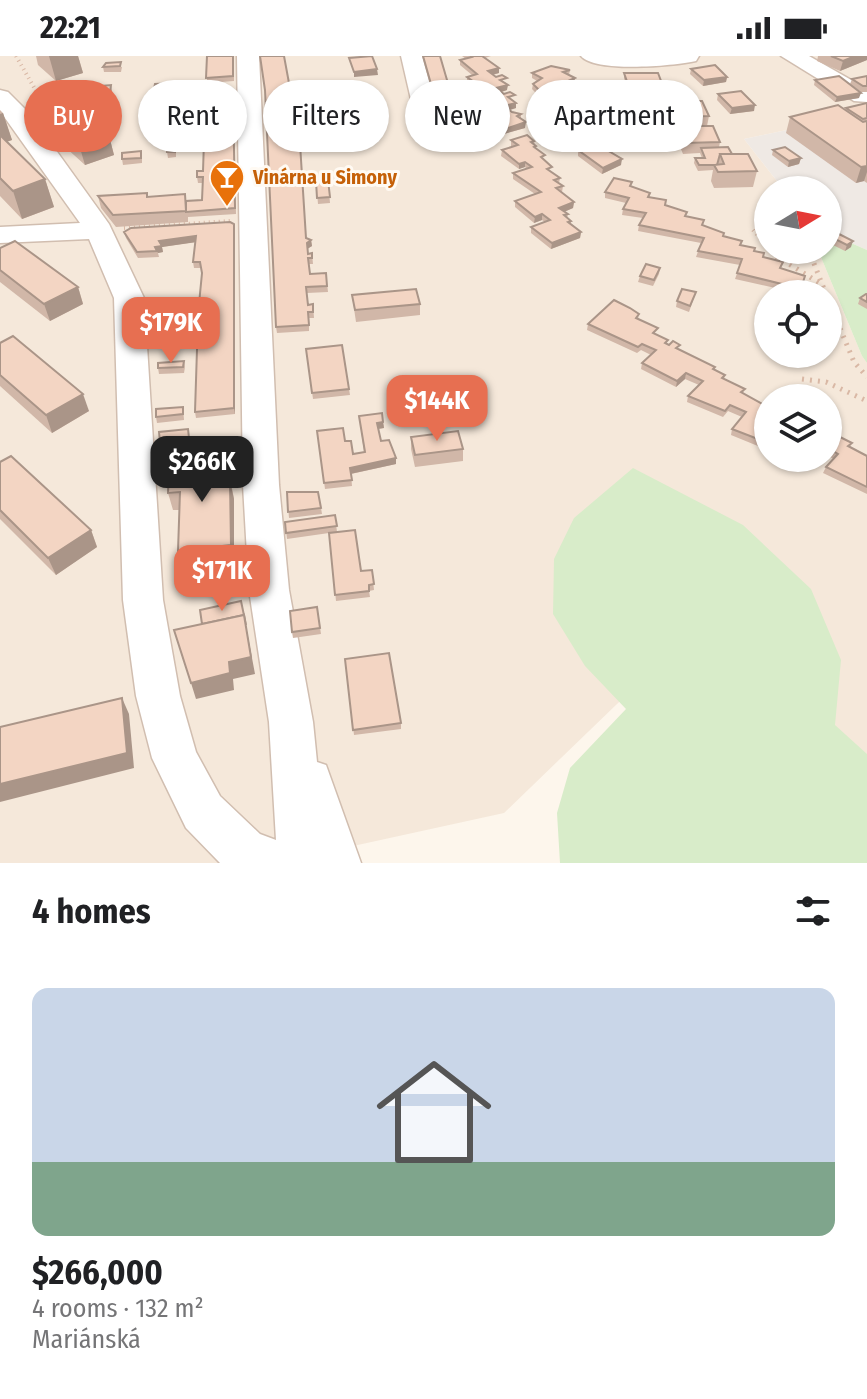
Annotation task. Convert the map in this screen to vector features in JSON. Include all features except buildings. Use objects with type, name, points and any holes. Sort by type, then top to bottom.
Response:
[{"type":"street","points":[[248,56],[261,485],[267,560],[279,662],[291,722],[336,863]]},
{"type":"street","points":[[412,56],[418,80]]},
{"type":"street","points":[[592,56],[638,61],[688,56]]},
{"type":"street","points":[[792,56],[862,96]]},
{"type":"street","points":[[0,97],[21,119],[99,230],[129,298],[133,324],[143,600],[158,696],[175,758],[203,812],[243,851],[272,863]]},
{"type":"street","points":[[0,235],[99,230]]},
{"type":"street","points":[[291,722],[302,863]]},
{"type":"path","points":[[16,56],[30,80]]},
{"type":"path","points":[[99,230],[255,220]]},
{"type":"path","points":[[787,264],[814,280]]},
{"type":"path","points":[[842,333],[854,362],[867,377]]},
{"type":"path","points":[[802,379],[826,382],[867,401]]},
{"type":"shaded area","points":[[0,56],[867,56],[867,113],[744,139],[773,176],[754,176],[754,264],[824,264],[830,280],[754,280],[754,368],[842,368],[842,308],[867,363],[867,793],[645,677],[504,813],[344,848],[326,863],[0,863]]},
{"type":"shaded area","points":[[867,113],[867,250],[842,239],[842,176],[773,176],[744,139]]},
{"type":"green space","points":[[842,239],[867,250],[867,363],[842,308],[842,280],[830,280],[824,264],[842,264]]},
{"type":"green space","points":[[633,468],[743,525],[811,589],[841,660],[835,725],[867,754],[867,863],[560,863],[557,813],[570,768],[626,709],[585,666],[553,614],[554,559],[574,518]]},
{"type":"place","name":"Vinárna u Simony","points":[[227,208]]}]
